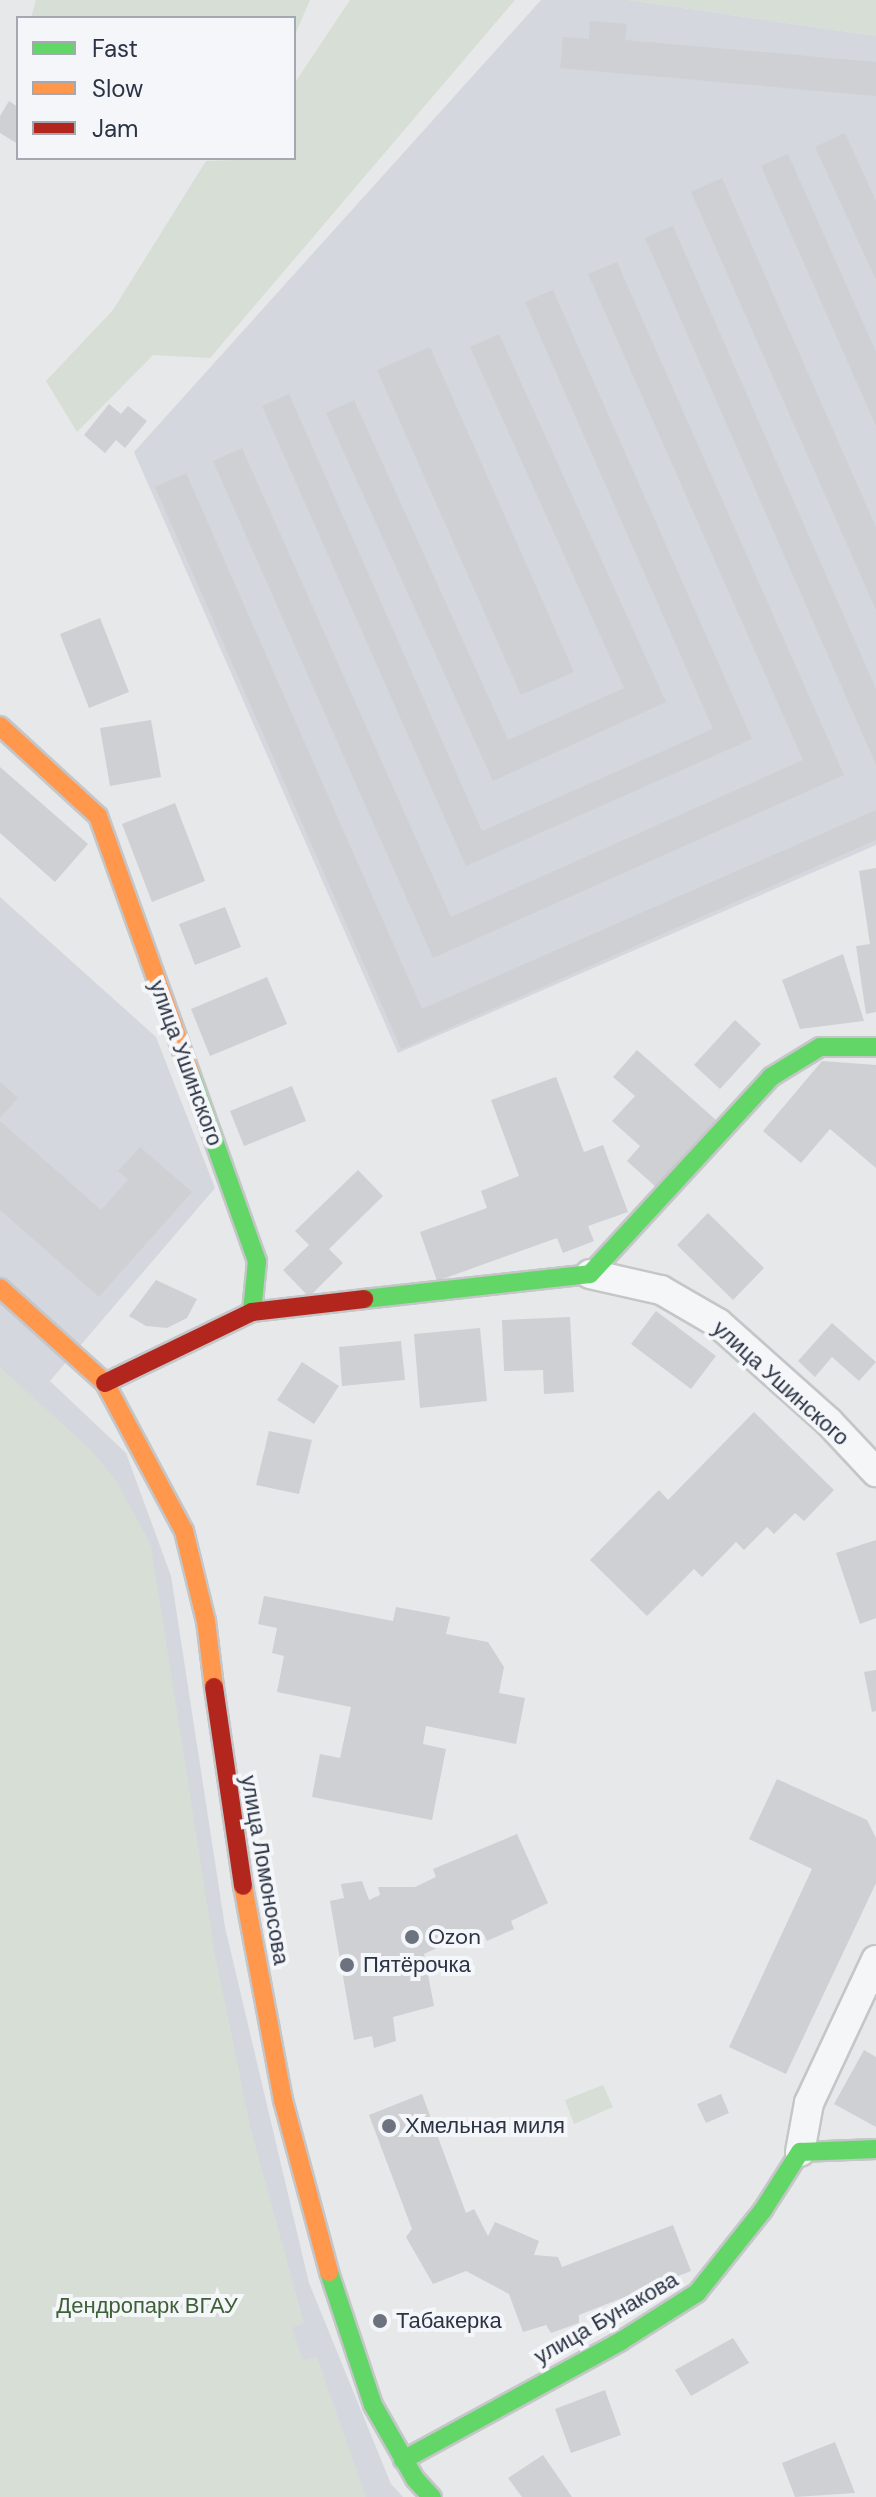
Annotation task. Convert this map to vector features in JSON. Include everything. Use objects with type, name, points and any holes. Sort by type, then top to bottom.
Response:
[{"type":"street","name":"улица Ушинского","points":[[0,726],[98,816],[257,1261],[252,1312]]},
{"type":"street","points":[[590,1274],[771,1077],[820,1047],[876,1047]]},
{"type":"street","name":"улица Ушинского","points":[[105,1383],[252,1312],[590,1274],[661,1290],[718,1323],[829,1422],[876,1472]]},
{"type":"street","name":"улица Ломоносова","points":[[0,1288],[105,1383],[184,1531],[206,1621],[226,1795],[283,2100],[344,2325],[373,2405],[403,2460],[432,2497]]},
{"type":"street","points":[[876,1960],[809,2103],[800,2152],[876,2149]]},
{"type":"street","name":"улица Бунакова","points":[[403,2460],[621,2341],[697,2293],[763,2210],[800,2152]]},
{"type":"shaded area","points":[[541,0],[628,0],[876,36],[876,845],[398,1053],[134,452]]},
{"type":"shaded area","name":"Дендропарк ВГАУ","points":[[0,897],[156,1037],[215,1188],[50,1381],[126,1453],[171,1576],[225,1927],[309,2283],[391,2484],[403,2497],[0,2497]]},
{"type":"green space","points":[[36,0],[310,0],[296,32],[296,16],[32,16]]},
{"type":"green space","points":[[350,0],[515,0],[210,358],[153,355],[77,432],[46,381],[113,310],[206,161],[296,160],[296,81]]},
{"type":"green space","points":[[628,0],[876,0],[876,36]]},
{"type":"green space","name":"Дендропарк ВГАУ","points":[[0,1367],[92,1451],[117,1482],[151,1545],[215,1954],[251,2129],[304,2323],[292,2328],[303,2360],[317,2357],[366,2497],[0,2497]]},
{"type":"green space","points":[[603,2085],[613,2107],[574,2124],[565,2100]]},
{"type":"building","points":[[590,21],[627,24],[625,40],[876,62],[876,96],[560,68],[563,37],[589,39]]},
{"type":"building","points":[[9,101],[16,106],[16,143],[0,133],[0,116]]},
{"type":"building","points":[[845,133],[876,201],[876,280],[815,147]]},
{"type":"building","points":[[788,154],[876,352],[876,426],[761,166]]},
{"type":"building","points":[[722,178],[876,527],[876,610],[691,192]]},
{"type":"building","points":[[673,226],[876,689],[876,765],[645,238]]},
{"type":"building","points":[[617,262],[844,775],[433,958],[213,461],[242,448],[451,917],[803,760],[588,274]]},
{"type":"building","points":[[553,290],[752,739],[466,866],[262,406],[289,394],[482,831],[713,729],[525,302]]},
{"type":"building","points":[[499,334],[666,702],[493,781],[326,413],[354,400],[508,740],[624,688],[470,347]]},
{"type":"building","points":[[430,347],[574,672],[521,695],[377,370]]},
{"type":"building","points":[[109,404],[121,414],[128,406],[147,421],[125,448],[116,440],[105,453],[84,435]]},
{"type":"building","points":[[186,473],[422,1009],[876,810],[876,840],[401,1049],[155,487]]},
{"type":"building","points":[[100,618],[129,692],[89,708],[60,634]]},
{"type":"building","points":[[151,720],[161,777],[110,786],[100,728]]},
{"type":"building","points":[[0,767],[88,844],[55,882],[0,833]]},
{"type":"building","points":[[175,803],[205,881],[152,902],[122,824]]},
{"type":"building","points":[[876,868],[876,1012],[866,1014],[856,946],[870,944],[859,871]]},
{"type":"building","points":[[225,907],[241,947],[195,965],[179,924]]},
{"type":"building","points":[[843,954],[864,1021],[800,1029],[782,980]]},
{"type":"building","points":[[267,977],[287,1024],[210,1056],[191,1009]]},
{"type":"building","points":[[735,1020],[761,1044],[720,1089],[694,1065]]},
{"type":"building","points":[[637,1050],[716,1120],[656,1187],[627,1161],[640,1146],[612,1121],[635,1096],[613,1077]]},
{"type":"building","points":[[822,1061],[876,1065],[876,1168],[830,1129],[801,1163],[763,1131]]},
{"type":"building","points":[[556,1077],[584,1152],[603,1145],[628,1212],[588,1226],[594,1241],[563,1253],[557,1238],[437,1281],[420,1232],[487,1208],[481,1191],[519,1176],[491,1100]]},
{"type":"building","points":[[0,1082],[18,1098],[0,1118]]},
{"type":"building","points":[[292,1086],[306,1121],[244,1146],[230,1111]]},
{"type":"building","points":[[0,1121],[101,1210],[128,1180],[118,1171],[140,1147],[192,1192],[99,1297],[0,1210]]},
{"type":"building","points":[[358,1170],[383,1196],[329,1249],[343,1263],[309,1297],[283,1270],[309,1245],[295,1231]]},
{"type":"building","points":[[708,1213],[764,1268],[733,1300],[677,1245]]},
{"type":"building","points":[[156,1280],[197,1299],[187,1318],[167,1328],[146,1326],[129,1316]]},
{"type":"building","points":[[656,1311],[716,1356],[691,1389],[631,1344]]},
{"type":"building","points":[[570,1317],[574,1392],[544,1394],[543,1370],[504,1371],[502,1320]]},
{"type":"building","points":[[832,1323],[876,1362],[859,1381],[832,1357],[815,1377],[798,1361]]},
{"type":"building","points":[[480,1328],[487,1401],[420,1408],[414,1334]]},
{"type":"building","points":[[401,1341],[405,1380],[342,1386],[339,1347]]},
{"type":"building","points":[[302,1362],[339,1386],[314,1424],[277,1400]]},
{"type":"building","points":[[754,1412],[834,1490],[804,1521],[795,1513],[774,1534],[767,1527],[744,1550],[736,1542],[702,1577],[694,1569],[647,1616],[590,1560],[659,1490],[668,1500]]},
{"type":"building","points":[[269,1431],[312,1440],[299,1494],[256,1485]]},
{"type":"building","points":[[876,1540],[876,1618],[860,1624],[836,1553]]},
{"type":"building","points":[[264,1596],[393,1621],[396,1607],[450,1617],[446,1634],[488,1642],[504,1667],[499,1693],[525,1698],[516,1744],[426,1726],[423,1744],[446,1749],[432,1820],[312,1797],[320,1754],[340,1758],[351,1707],[277,1692],[284,1656],[272,1653],[277,1628],[258,1624]]},
{"type":"building","points":[[876,1670],[876,1711],[872,1712],[864,1672]]},
{"type":"building","points":[[777,1779],[867,1820],[876,1838],[876,1883],[786,2074],[729,2047],[812,1869],[749,1839]]},
{"type":"building","points":[[517,1834],[548,1903],[511,1921],[514,1929],[487,1941],[484,1934],[461,1946],[458,1938],[424,1954],[434,2006],[393,2017],[396,2041],[374,2048],[372,2036],[354,2040],[330,1901],[344,1898],[341,1884],[362,1881],[369,1900],[380,1895],[378,1887],[415,1887],[436,1877],[433,1869]]},
{"type":"building","points":[[864,2050],[876,2057],[876,2127],[834,2104]]},
{"type":"building","points":[[422,2094],[466,2213],[474,2209],[488,2236],[495,2222],[539,2241],[534,2255],[558,2257],[562,2267],[673,2225],[691,2271],[579,2315],[579,2323],[551,2333],[546,2325],[523,2332],[509,2294],[466,2271],[433,2284],[406,2237],[412,2229],[369,2115]]},
{"type":"building","points":[[721,2094],[729,2113],[706,2123],[697,2104]]},
{"type":"building","points":[[733,2338],[749,2363],[691,2396],[675,2370]]},
{"type":"building","points":[[605,2390],[621,2435],[571,2453],[555,2409]]},
{"type":"building","points":[[835,2442],[855,2493],[795,2497],[782,2463]]},
{"type":"building","points":[[543,2455],[572,2497],[522,2497],[508,2478]]},
{"type":"traffic: fast","points":[[364,1299],[590,1274],[771,1077],[820,1047],[876,1047]]},
{"type":"traffic: fast","points":[[190,1073],[257,1261],[252,1312]]},
{"type":"traffic: fast","points":[[403,2460],[621,2341],[697,2293],[763,2210],[800,2152],[876,2149]]},
{"type":"traffic: fast","points":[[329,2272],[373,2405],[415,2479],[432,2497]]},
{"type":"traffic: slow","points":[[0,726],[98,816],[190,1073]]},
{"type":"traffic: slow","points":[[0,1288],[105,1383],[184,1531],[206,1621],[214,1687]]},
{"type":"traffic: slow","points":[[243,1886],[283,2100],[329,2272]]},
{"type":"traffic: jam","points":[[105,1383],[252,1312],[364,1299]]},
{"type":"traffic: jam","points":[[214,1687],[243,1886]]},
{"type":"place","name":"Ozon","points":[[412,1937]]},
{"type":"place","name":"Пятёрочка","points":[[347,1965]]},
{"type":"place","name":"Хмельная миля","points":[[389,2126]]},
{"type":"place","name":"Табакерка","points":[[380,2321]]}]
